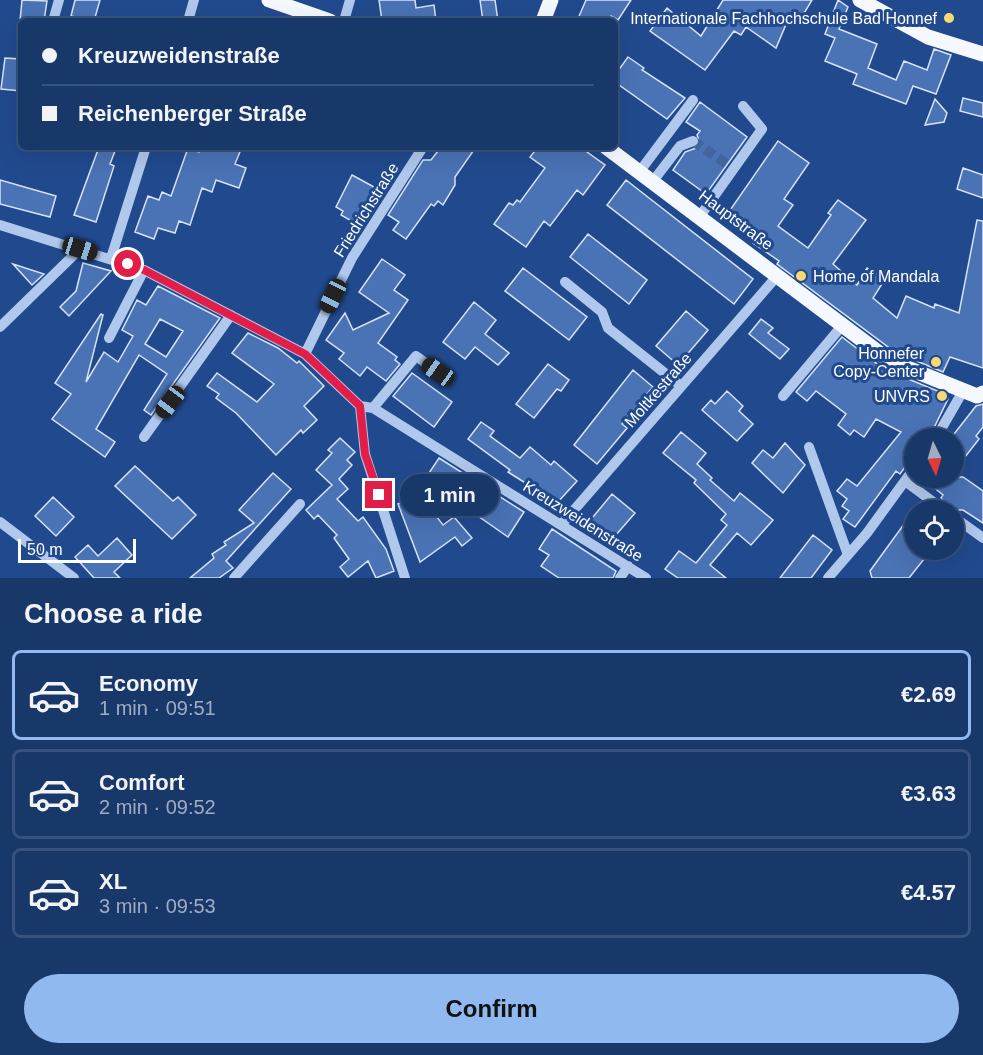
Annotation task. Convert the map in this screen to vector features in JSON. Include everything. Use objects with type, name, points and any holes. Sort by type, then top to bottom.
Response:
[{"type":"main road","points":[[269,0],[321,18]]},
{"type":"main road","points":[[544,18],[551,0]]},
{"type":"main road","points":[[860,0],[928,37],[983,54]]},
{"type":"main road","name":"Hauptstraße","points":[[610,150],[778,275],[841,327],[890,361],[977,396],[983,393]]},
{"type":"street","points":[[54,18],[59,0]]},
{"type":"street","points":[[189,18],[194,0]]},
{"type":"street","points":[[345,18],[350,0]]},
{"type":"street","points":[[640,171],[693,100]]},
{"type":"street","points":[[700,216],[730,166],[762,129],[743,105]]},
{"type":"street","points":[[653,181],[680,146],[693,141]]},
{"type":"street","points":[[111,258],[145,150]]},
{"type":"street","name":"Friedrichstraße","points":[[305,354],[352,258],[421,150]]},
{"type":"street","points":[[0,225],[144,270],[305,354],[360,406],[365,454],[405,578]]},
{"type":"street","points":[[0,327],[80,249]]},
{"type":"street","points":[[110,338],[144,270]]},
{"type":"street","name":"Moltkestraße","points":[[561,525],[778,275]]},
{"type":"street","points":[[565,282],[602,312],[608,328],[681,386]]},
{"type":"street","points":[[144,436],[231,315]]},
{"type":"street","points":[[783,396],[841,327]]},
{"type":"street","points":[[372,408],[416,356],[438,372]]},
{"type":"street","points":[[942,428],[963,391]]},
{"type":"street","name":"Kreuzweidenstraße","points":[[360,406],[372,408],[646,578]]},
{"type":"street","points":[[809,447],[848,555]]},
{"type":"street","points":[[828,578],[867,533],[904,482]]},
{"type":"street","points":[[914,488],[931,500]]},
{"type":"street","points":[[234,578],[300,504]]},
{"type":"street","points":[[0,522],[74,578]]},
{"type":"street","points":[[964,524],[983,538]]},
{"type":"street","points":[[620,578],[628,566]]},
{"type":"building","points":[[22,0],[47,1],[44,18],[20,18]]},
{"type":"building","points":[[75,0],[100,0],[95,18],[71,16]]},
{"type":"building","points":[[379,0],[415,0],[416,8],[434,5],[436,18],[382,18]]},
{"type":"building","points":[[480,0],[495,0],[498,18],[483,18]]},
{"type":"building","points":[[586,0],[631,0],[618,20],[611,16],[609,18],[578,18]]},
{"type":"building","points":[[723,0],[812,0],[800,20],[790,15],[776,48],[746,27],[741,35],[734,31],[705,70],[650,31],[667,8],[701,36]]},
{"type":"building","points":[[838,0],[848,7],[839,29],[877,44],[868,68],[896,80],[904,61],[927,70],[934,49],[951,55],[936,94],[913,86],[906,104],[853,84],[857,74],[825,61],[835,38],[825,34]]},
{"type":"building","points":[[628,57],[644,68],[642,70],[685,98],[667,119],[618,84],[618,71]]},
{"type":"building","points":[[5,58],[18,59],[18,91],[1,89]]},
{"type":"building","points":[[963,98],[983,103],[983,117],[960,111]]},
{"type":"building","points":[[935,99],[947,113],[944,122],[925,125]]},
{"type":"building","points":[[700,102],[747,137],[706,194],[673,170],[685,152],[696,148],[700,143],[697,135],[700,131],[686,122]]},
{"type":"building","points":[[778,141],[809,163],[784,199],[793,205],[778,226],[808,248],[831,215],[828,213],[838,200],[866,220],[833,264],[857,285],[867,268],[885,279],[873,298],[897,318],[906,296],[934,308],[935,304],[959,313],[977,220],[983,221],[983,368],[950,357],[943,372],[895,352],[777,264],[779,261],[753,243],[757,238],[726,216]]},
{"type":"building","points":[[98,150],[115,151],[110,164],[114,166],[96,222],[74,215]]},
{"type":"building","points":[[187,150],[199,152],[199,150],[241,150],[235,164],[246,168],[239,188],[216,180],[212,192],[202,188],[190,225],[179,221],[175,233],[158,228],[154,239],[135,232],[148,196],[159,200],[162,192],[171,196]]},
{"type":"building","points":[[439,150],[474,150],[455,177],[455,185],[443,205],[438,201],[434,206],[431,204],[406,239],[393,230],[399,222],[388,215],[423,160],[431,160]]},
{"type":"building","points":[[536,150],[584,150],[605,165],[583,195],[577,190],[550,226],[544,221],[526,247],[494,224],[509,203],[513,205],[517,200],[520,202],[545,168],[530,157]]},
{"type":"building","points":[[963,168],[983,175],[983,198],[957,189]]},
{"type":"building","points":[[352,175],[385,193],[376,206],[372,203],[360,226],[341,215],[343,211],[336,207]]},
{"type":"building","points":[[0,180],[56,196],[50,217],[0,204]]},
{"type":"building","points":[[626,180],[753,279],[734,304],[607,205]]},
{"type":"building","points":[[588,234],[647,280],[629,304],[570,257]]},
{"type":"building","points":[[382,259],[405,275],[394,290],[408,300],[378,343],[397,357],[395,360],[400,364],[386,381],[367,367],[360,376],[339,359],[344,353],[326,340],[345,313],[353,330],[389,313],[359,292]]},
{"type":"building","points":[[83,263],[111,271],[69,316],[60,307],[76,291]]},
{"type":"building","points":[[13,264],[44,274],[32,285]]},
{"type":"building","points":[[523,268],[587,317],[569,340],[505,291]]},
{"type":"building","points":[[158,286],[220,318],[151,415],[144,410],[167,374],[139,355],[96,429],[115,442],[105,457],[52,419],[71,394],[55,383],[101,314],[103,315],[86,382],[104,352],[118,362],[133,336],[122,330],[137,300],[146,305]],"holes":[[[160,319],[183,331],[166,357],[145,344]]]},
{"type":"building","points":[[474,302],[496,320],[485,334],[509,353],[498,365],[475,347],[465,359],[443,342]]},
{"type":"building","points":[[686,311],[708,330],[678,365],[656,346]]},
{"type":"building","points":[[761,319],[773,328],[768,333],[789,349],[780,359],[749,334]]},
{"type":"building","points":[[248,333],[278,348],[297,363],[299,361],[324,386],[304,406],[317,420],[303,433],[301,430],[276,455],[236,413],[216,398],[219,394],[207,386],[217,373],[257,402],[274,384],[232,353]]},
{"type":"building","points":[[842,337],[884,369],[945,394],[948,399],[934,428],[904,428],[904,468],[900,474],[896,471],[855,527],[843,519],[849,511],[842,506],[847,499],[837,491],[847,479],[857,486],[901,432],[876,419],[864,437],[854,430],[850,435],[838,425],[846,414],[816,391],[807,401],[796,392]]},
{"type":"building","points":[[548,364],[569,380],[561,391],[557,389],[534,418],[516,404]]},
{"type":"building","points":[[633,370],[653,387],[622,424],[627,428],[597,464],[574,445]]},
{"type":"building","points":[[412,373],[452,402],[434,427],[393,396]]},
{"type":"building","points":[[727,391],[743,406],[739,411],[753,424],[737,441],[702,410],[711,400],[715,404]]},
{"type":"building","points":[[983,404],[983,427],[976,436],[979,439],[964,458],[964,428],[959,428],[976,406]]},
{"type":"building","points":[[481,422],[494,431],[490,436],[520,458],[530,447],[551,465],[554,461],[577,481],[557,503],[508,472],[510,470],[468,439]]},
{"type":"building","points":[[681,432],[706,453],[697,464],[712,478],[710,480],[734,501],[740,493],[773,520],[751,545],[737,533],[710,565],[726,578],[678,578],[665,569],[679,551],[696,563],[727,525],[721,520],[726,514],[694,483],[696,480],[663,453]]},
{"type":"building","points":[[340,438],[355,452],[347,460],[352,465],[339,479],[348,489],[337,499],[358,521],[363,517],[386,549],[394,571],[376,578],[368,561],[348,577],[340,567],[349,559],[334,538],[337,535],[318,515],[314,519],[306,510],[332,485],[316,470],[332,453],[328,450]]},
{"type":"building","points":[[785,443],[805,465],[783,493],[752,463],[763,450],[773,458]]},
{"type":"building","points":[[439,458],[524,512],[508,537],[425,479]]},
{"type":"building","points":[[135,466],[173,501],[178,497],[196,515],[172,539],[115,486]]},
{"type":"building","points":[[273,473],[291,489],[226,561],[233,568],[219,578],[190,578],[214,558],[212,554],[226,545],[224,542],[254,523],[239,510]]},
{"type":"building","points":[[964,478],[983,491],[983,523],[964,511],[964,500],[943,500],[943,495],[934,488],[964,488]]},
{"type":"building","points":[[612,494],[635,513],[609,543],[588,523]]},
{"type":"building","points":[[420,495],[443,525],[454,517],[472,538],[462,546],[455,537],[420,562],[398,504]]},
{"type":"building","points":[[53,497],[74,517],[56,536],[35,516]]},
{"type":"building","points":[[904,524],[904,560],[923,560],[909,578],[872,578],[870,571]]},
{"type":"building","points":[[552,529],[616,571],[613,578],[559,578],[541,566],[549,555],[539,549]]},
{"type":"building","points":[[813,535],[832,550],[811,578],[780,578]]},
{"type":"building","points":[[117,538],[132,555],[114,572],[120,578],[94,578],[75,557],[88,545],[98,556]]},
{"type":"tunnel","points":[[693,141],[727,164]]},
{"type":"place","name":"Internationale Fachhochschule Bad Honnef","points":[[949,18]]},
{"type":"place","name":"Home of Mandala","points":[[801,276]]},
{"type":"place","name":"Honnefer Copy-Center","points":[[936,362]]},
{"type":"place","name":"UNVRS","points":[[942,396]]},
{"type":"route","points":[[128,264],[144,270],[305,354],[360,406],[359,418],[365,454],[379,495]]}]
